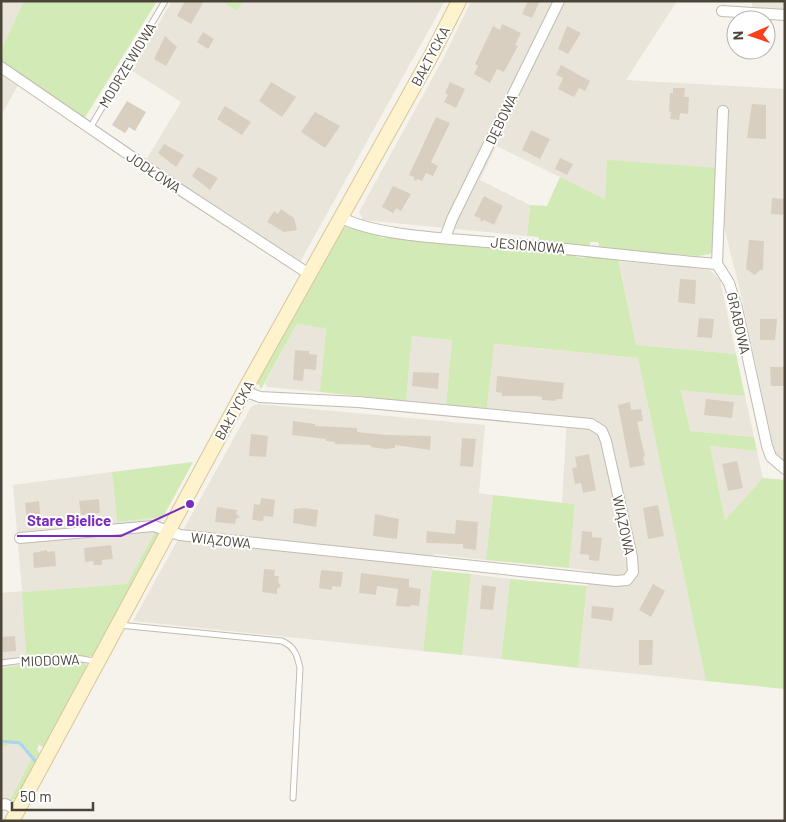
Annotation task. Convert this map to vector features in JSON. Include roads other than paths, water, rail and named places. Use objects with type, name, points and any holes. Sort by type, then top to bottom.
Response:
[{"type":"street","name":"BAŁTYCKA","points":[[15,815],[244,391],[431,56],[459,1]]},
{"type":"street","name":"DĘBOWA","points":[[445,238],[452,219],[559,1]]},
{"type":"street","points":[[722,11],[785,15]]},
{"type":"street","name":"JODŁOWA","points":[[1,67],[89,128],[309,274]]},
{"type":"street","points":[[717,264],[723,111]]},
{"type":"street","name":"JESIONOWA","points":[[340,217],[354,225],[445,238],[717,264]]},
{"type":"street","name":"GRABOWA","points":[[717,264],[729,283],[737,308],[767,446],[771,457],[785,469]]},
{"type":"street","name":"WIĄZOWA","points":[[20,538],[154,526],[190,536],[616,581],[627,580],[633,572],[632,558],[606,441],[602,431],[591,424],[358,402],[260,397],[244,391]]},
{"type":"street","points":[[1,805],[5,804],[15,815]]},
{"type":"lane","name":"MODRZEWIOWA","points":[[89,128],[165,1]]},
{"type":"lane","points":[[118,624],[282,641],[292,646],[297,655],[300,668],[293,798]]},
{"type":"lane","name":"MIODOWA","points":[[1,663],[27,660],[86,659],[98,663]]},
{"type":"waterway","points":[[1,741],[20,743],[36,762]]},
{"type":"place","name":"Stare Bielice","points":[[190,504]]}]
